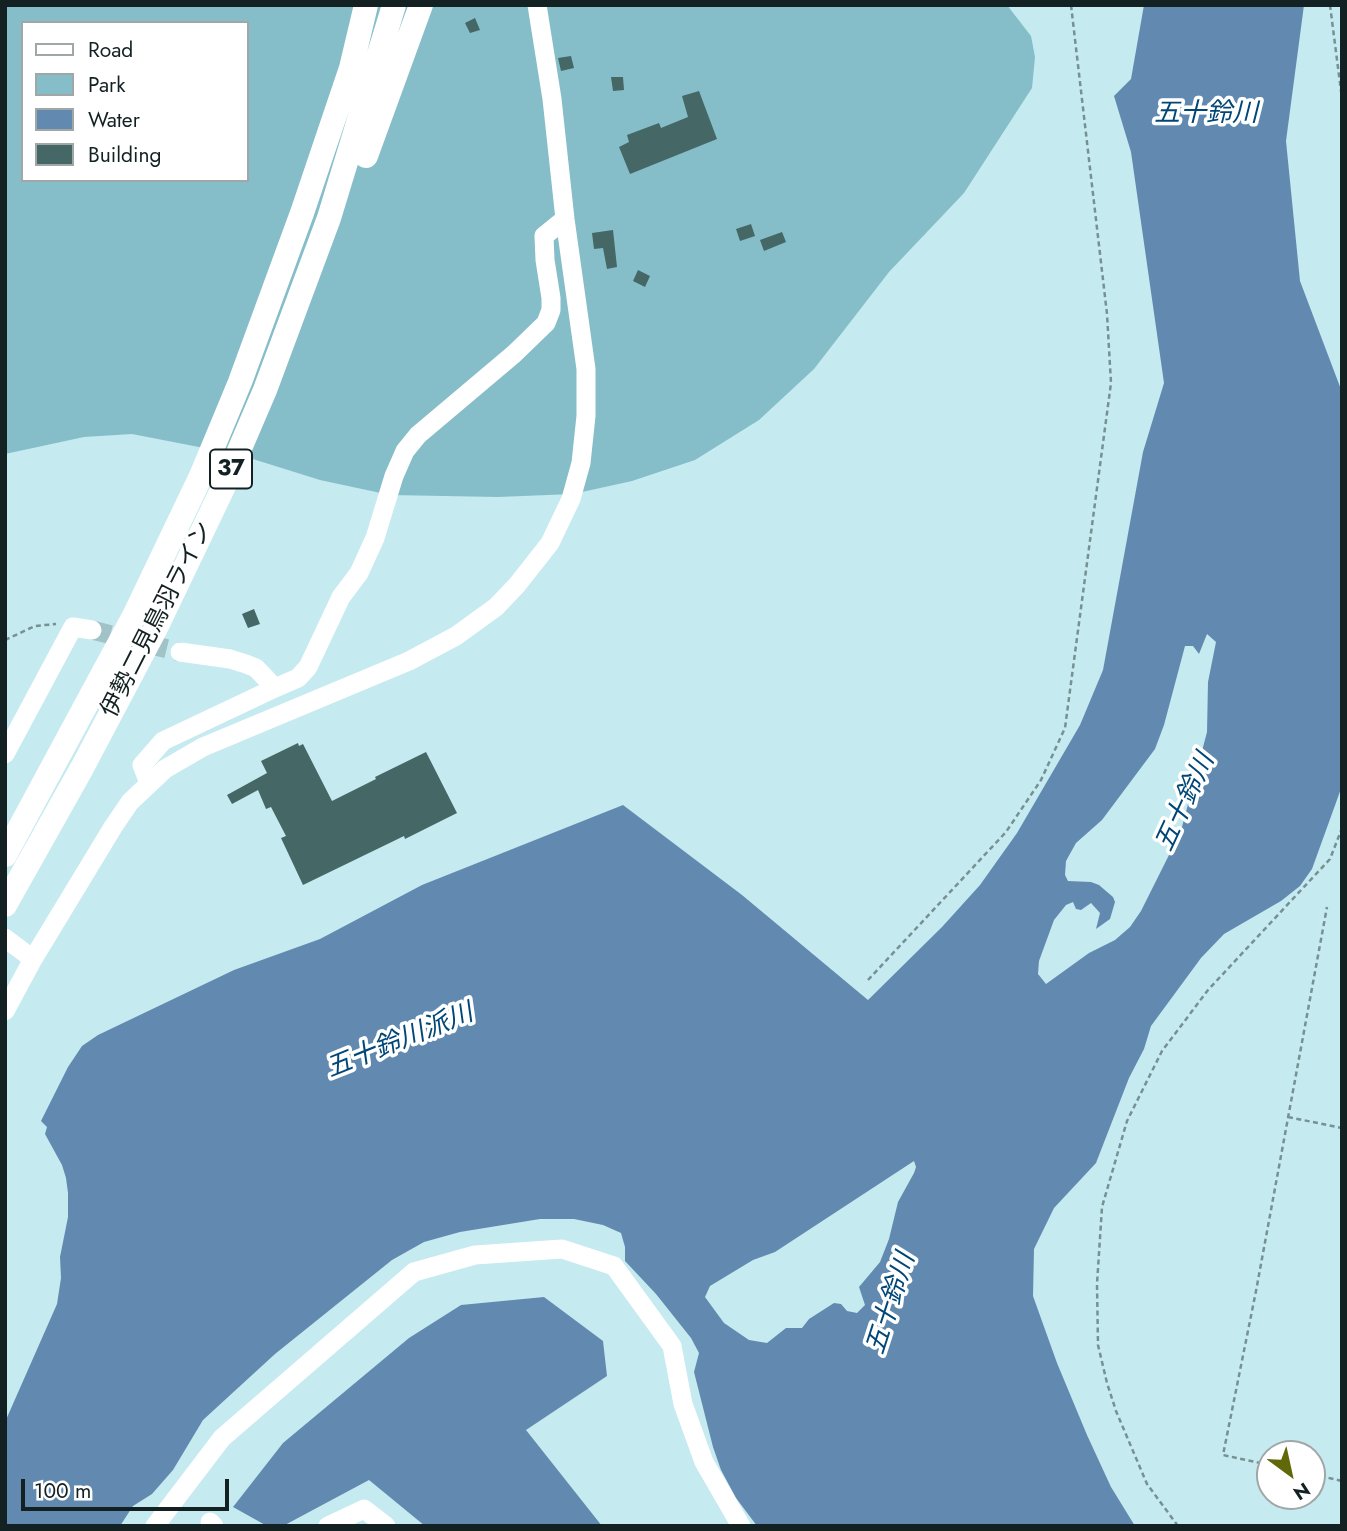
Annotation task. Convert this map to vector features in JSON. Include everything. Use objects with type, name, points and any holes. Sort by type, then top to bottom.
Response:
[{"type":"main road","points":[[327,140],[356,5]]},
{"type":"main road","name":"伊勢二見鳥羽ライン","points":[[5,855],[134,616],[201,476],[268,308],[327,140],[351,68],[366,5]]},
{"type":"main road","name":"伊勢二見鳥羽ライン","points":[[5,905],[155,630],[223,488],[265,390],[329,218],[394,5]]},
{"type":"main road","points":[[265,390],[332,256],[421,5]]},
{"type":"street","points":[[5,1011],[33,959],[113,827],[130,802],[165,769],[203,747],[409,662],[456,636],[496,607],[550,543],[570,499],[581,463],[586,416],[586,369],[552,99],[537,5]]},
{"type":"street","points":[[149,783],[142,765],[163,741],[298,678],[309,667],[341,597],[359,573],[375,538],[394,476],[405,451],[418,435],[514,354],[546,323],[551,310],[551,298],[544,236],[565,219]]},
{"type":"street","points":[[5,754],[83,628]]},
{"type":"street","points":[[180,652],[246,664],[256,668],[275,688]]},
{"type":"street","points":[[5,938],[33,959]]},
{"type":"street","points":[[155,1526],[222,1438],[414,1272],[475,1255],[562,1249],[614,1266],[672,1346],[683,1404],[704,1462],[739,1525]]},
{"type":"street","points":[[328,1526],[365,1508],[386,1526]]},
{"type":"path","points":[[868,980],[1006,832],[1041,780],[1065,727],[1111,383],[1107,314],[1071,5]]},
{"type":"path","points":[[1330,5],[1342,99]]},
{"type":"path","points":[[1336,48],[1342,49]]},
{"type":"path","points":[[5,640],[35,626],[58,624],[83,628]]},
{"type":"path","points":[[1178,1526],[1147,1484],[1107,1383],[1098,1345],[1097,1284],[1101,1207],[1127,1121],[1163,1051],[1208,990],[1331,859],[1342,828]]},
{"type":"path","points":[[1256,1462],[1223,1455],[1327,907]]},
{"type":"path","points":[[1288,1116],[1342,1128]]},
{"type":"green space","points":[[5,5],[1007,5],[1031,36],[1035,57],[1032,88],[964,193],[889,272],[814,369],[759,420],[695,460],[632,481],[573,494],[498,497],[390,495],[320,480],[240,455],[132,434],[84,437],[5,454]]},
{"type":"water","points":[[1144,5],[1304,5],[1286,141],[1300,281],[1342,392],[1342,786],[1312,869],[1300,886],[1281,901],[1224,934],[1201,958],[1151,1026],[1096,1163],[1054,1208],[1034,1249],[1033,1296],[1057,1363],[1111,1487],[1135,1526],[757,1526],[736,1498],[721,1470],[713,1447],[694,1372],[699,1353],[691,1338],[656,1294],[625,1261],[621,1233],[603,1225],[574,1219],[540,1219],[460,1232],[424,1242],[392,1260],[275,1354],[203,1420],[173,1470],[152,1494],[133,1506],[120,1526],[5,1526],[5,1422],[57,1304],[61,1278],[60,1257],[68,1217],[66,1178],[45,1134],[47,1127],[41,1121],[68,1067],[82,1046],[98,1035],[234,970],[320,939],[422,885],[623,805],[742,895],[868,1000],[980,885],[1017,833],[1080,725],[1103,670],[1143,452],[1164,383],[1131,152],[1114,96],[1131,79]],"holes":[[[1207,634],[1216,642],[1208,682],[1207,732],[1182,827],[1172,849],[1130,927],[1115,940],[1089,953],[1046,984],[1038,974],[1039,961],[1054,920],[1066,905],[1073,902],[1076,909],[1081,910],[1091,903],[1100,913],[1096,929],[1110,919],[1115,902],[1099,885],[1068,881],[1065,875],[1066,861],[1076,843],[1102,820],[1155,749],[1185,646],[1193,646],[1199,654]],[[914,1161],[914,1173],[898,1202],[880,1262],[859,1287],[865,1305],[857,1313],[847,1311],[841,1304],[834,1303],[809,1319],[802,1328],[786,1328],[767,1343],[749,1340],[724,1323],[705,1297],[710,1286],[753,1260],[775,1252]]]},
{"type":"water","points":[[544,1297],[603,1341],[607,1376],[526,1430],[602,1526],[425,1526],[369,1480],[283,1526],[267,1526],[233,1507],[283,1443],[409,1338],[461,1305]]},
{"type":"building","points":[[475,18],[480,30],[470,33],[465,23]]},
{"type":"building","points":[[571,56],[574,68],[561,71],[558,58]]},
{"type":"building","points":[[611,77],[623,77],[624,90],[613,91]]},
{"type":"building","points":[[699,91],[717,139],[630,174],[619,147],[629,142],[627,135],[659,123],[661,128],[688,117],[682,96]]},
{"type":"building","points":[[751,224],[755,236],[740,241],[736,229]]},
{"type":"building","points":[[613,230],[617,267],[607,269],[603,248],[594,249],[592,233]]},
{"type":"building","points":[[782,232],[786,242],[764,251],[760,240]]},
{"type":"building","points":[[638,270],[650,276],[645,287],[633,281]]},
{"type":"building","points":[[254,609],[260,624],[248,628],[242,614]]},
{"type":"building","points":[[298,743],[299,746],[303,744],[332,801],[426,752],[457,813],[303,885],[281,838],[286,836],[271,807],[266,809],[258,790],[232,804],[227,795],[267,773],[261,761]]},
{"type":"tunnel","points":[[92,630],[180,652]]},
{"type":"water label","name":"五十鈴川","points":[[1206,115]]},
{"type":"water label","name":"五十鈴川","points":[[1186,803]]},
{"type":"water label","name":"五十鈴川派川","points":[[400,1042]]},
{"type":"water label","name":"五十鈴川","points":[[892,1304]]}]
